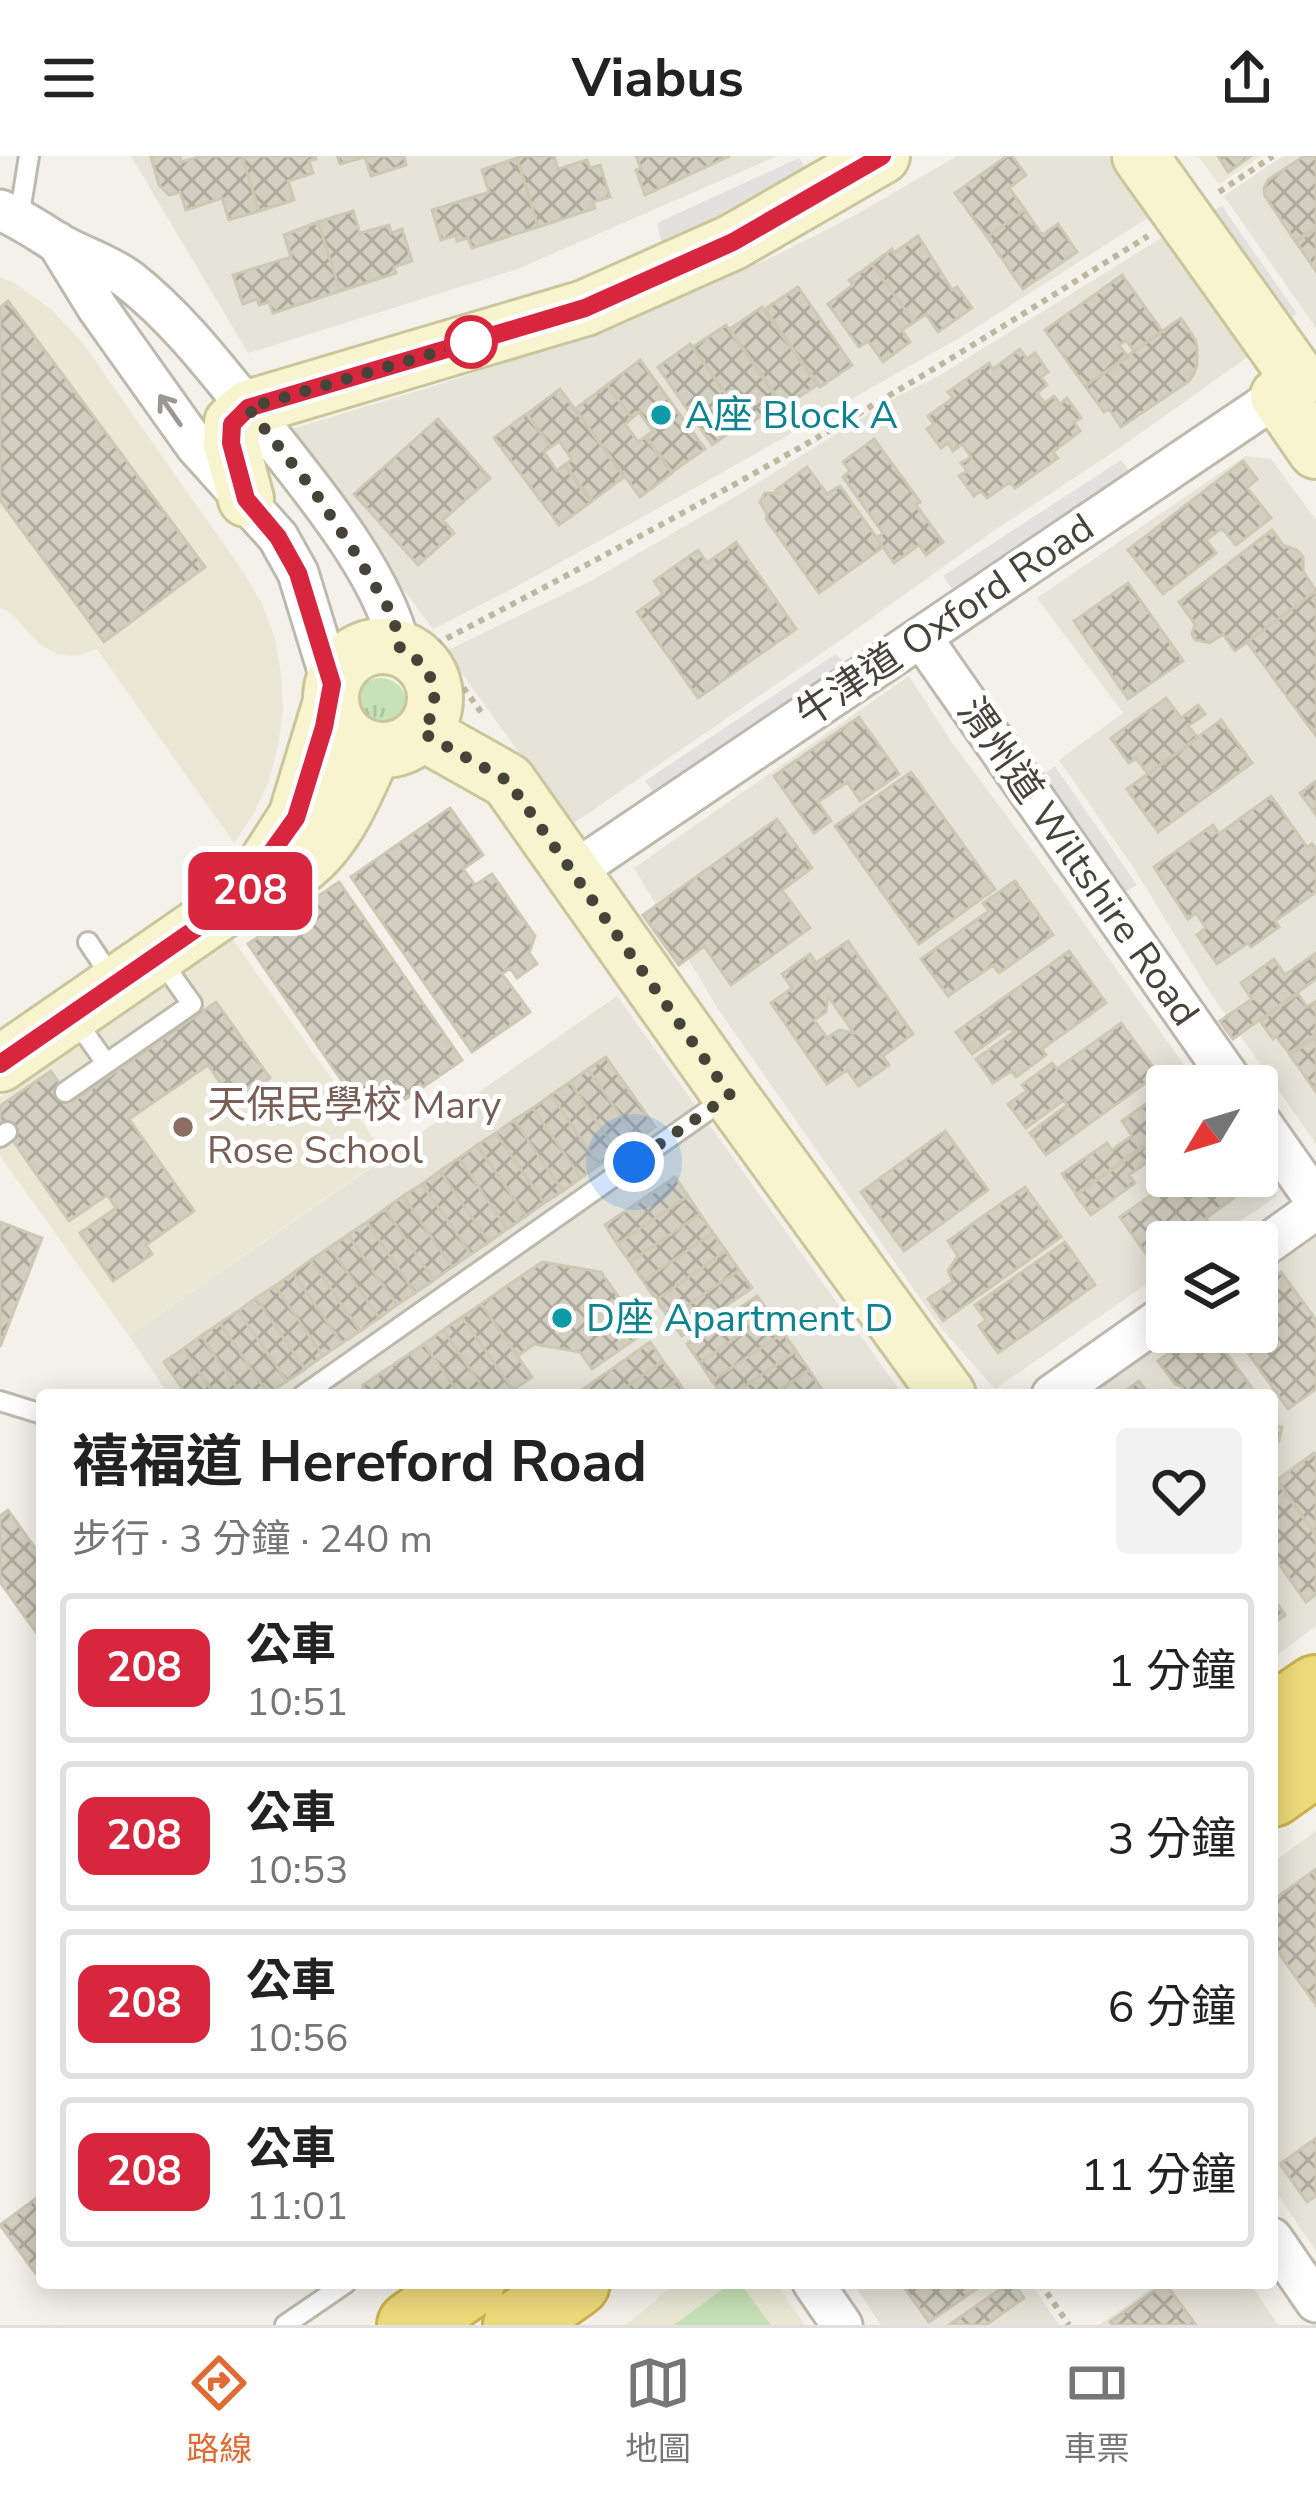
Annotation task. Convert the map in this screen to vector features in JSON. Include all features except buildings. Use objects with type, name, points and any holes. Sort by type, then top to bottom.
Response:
[{"type":"highway","points":[[1278,1715],[1316,1689]]},
{"type":"highway","points":[[410,2325],[462,2289]]},
{"type":"highway","points":[[517,2325],[568,2289]]},
{"type":"street","points":[[246,499],[231,443],[232,424],[248,408],[585,308],[733,242],[882,156]]},
{"type":"street","points":[[1140,156],[1298,382],[1316,451]]},
{"type":"street","points":[[9,214],[127,278],[212,363],[314,491],[356,554],[393,616],[400,648]]},
{"type":"street","points":[[57,242],[196,446],[278,537],[298,573],[335,719],[344,732],[356,743],[399,742],[508,781],[944,1389]]},
{"type":"street","name":"牛津道 Oxford Road","points":[[573,872],[1298,382]]},
{"type":"street","name":"渭州道 Wiltshire Road","points":[[921,637],[1220,1065]]},
{"type":"street","points":[[0,1064],[71,1014],[120,961],[292,873],[315,854],[399,742],[432,716],[434,683],[415,656],[400,648],[367,648],[340,668],[296,818],[249,892]]},
{"type":"street","points":[[1278,1148],[1316,1205],[1278,1235]]},
{"type":"street","points":[[1061,1389],[1146,1329]]},
{"type":"street","points":[[1278,2247],[1316,2302]]},
{"type":"street","points":[[817,2289],[842,2325]]},
{"type":"lane","points":[[9,214],[29,156]]},
{"type":"lane","points":[[65,1091],[192,1004],[120,961]]},
{"type":"lane","points":[[71,1014],[106,1063]]},
{"type":"lane","points":[[312,1389],[730,1095]]},
{"type":"lane","points":[[0,1401],[36,1412]]},
{"type":"lane","points":[[284,2325],[337,2289]]},
{"type":"path","points":[[1205,200],[1273,156]]},
{"type":"path","points":[[489,722],[433,646],[812,441],[1159,230]]},
{"type":"path","points":[[1044,2289],[1069,2325]]},
{"type":"shaded area","points":[[131,156],[777,156],[515,270],[248,353]]},
{"type":"shaded area","points":[[957,156],[1116,156],[1157,212],[961,337],[433,629],[285,431],[624,322],[779,254]]},
{"type":"shaded area","points":[[1198,156],[1261,156],[1219,184]]},
{"type":"shaded area","points":[[1283,156],[1316,156],[1316,328],[1224,196]]},
{"type":"shaded area","points":[[799,158],[813,179],[666,261],[657,223]]},
{"type":"shaded area","points":[[1222,206],[1297,314],[1272,327],[1198,219]]},
{"type":"shaded area","points":[[1176,229],[1256,351],[571,825],[446,651],[591,581]]},
{"type":"shaded area","points":[[0,277],[52,310],[82,342],[262,604],[275,638],[283,710],[269,781],[234,843],[97,649],[77,656],[57,654],[0,608]]},
{"type":"shaded area","points":[[1245,456],[1271,459],[1316,520],[1316,1144],[1278,1090],[1278,1065],[1261,1065],[1059,760],[1123,713],[1037,598]]},
{"type":"shaded area","points":[[1121,460],[1134,477],[956,594],[943,576]]},
{"type":"shaded area","points":[[836,654],[852,672],[662,803],[645,781]]},
{"type":"shaded area","points":[[909,676],[1184,1065],[1146,1065],[1146,1197],[1276,1197],[1240,1221],[1146,1221],[1146,1285],[995,1389],[941,1328],[718,1009],[634,868]]},
{"type":"shaded area","points":[[1055,766],[1137,885],[1117,897],[1034,782]]},
{"type":"shaded area","name":"天保民學校 Mary Rose School","points":[[232,938],[386,1156],[129,1336],[0,1156],[0,1097]]},
{"type":"shaded area","points":[[617,996],[899,1389],[165,1389],[129,1336]]},
{"type":"shaded area","points":[[1316,1230],[1316,1626],[1278,1654],[1278,1389],[1095,1389],[1146,1352],[1278,1353],[1278,1256]]},
{"type":"shaded area","points":[[1316,1831],[1316,2251],[1278,2195],[1278,1859]]},
{"type":"shaded area","points":[[669,2289],[780,2289],[805,2325],[626,2325]]},
{"type":"shaded area","points":[[857,2289],[1035,2289],[1059,2325],[881,2325]]},
{"type":"shaded area","points":[[1150,2289],[1254,2289],[1278,2325],[1099,2325]]},
{"type":"green space","points":[[381,678],[399,685],[406,703],[399,721],[381,728],[363,721],[356,703],[363,685]]},
{"type":"green space","points":[[723,2289],[744,2289],[771,2325],[674,2325]]},
{"type":"bus line","name":"208","points":[[0,1064],[249,892],[296,818],[331,702],[332,684],[298,573],[278,537],[246,499],[231,443],[232,424],[248,408],[585,308],[733,242],[882,156]]},
{"type":"place","name":"A座 Block A","points":[[661,415]]},
{"type":"place","name":"天保民學校 Mary Rose School","points":[[183,1127]]},
{"type":"place","name":"D座 Apartment D","points":[[562,1318]]},
{"type":"route","points":[[471,342],[248,408],[314,491],[356,554],[393,616],[400,648],[426,668],[436,700],[423,733],[508,781],[730,1095],[634,1162]]}]
